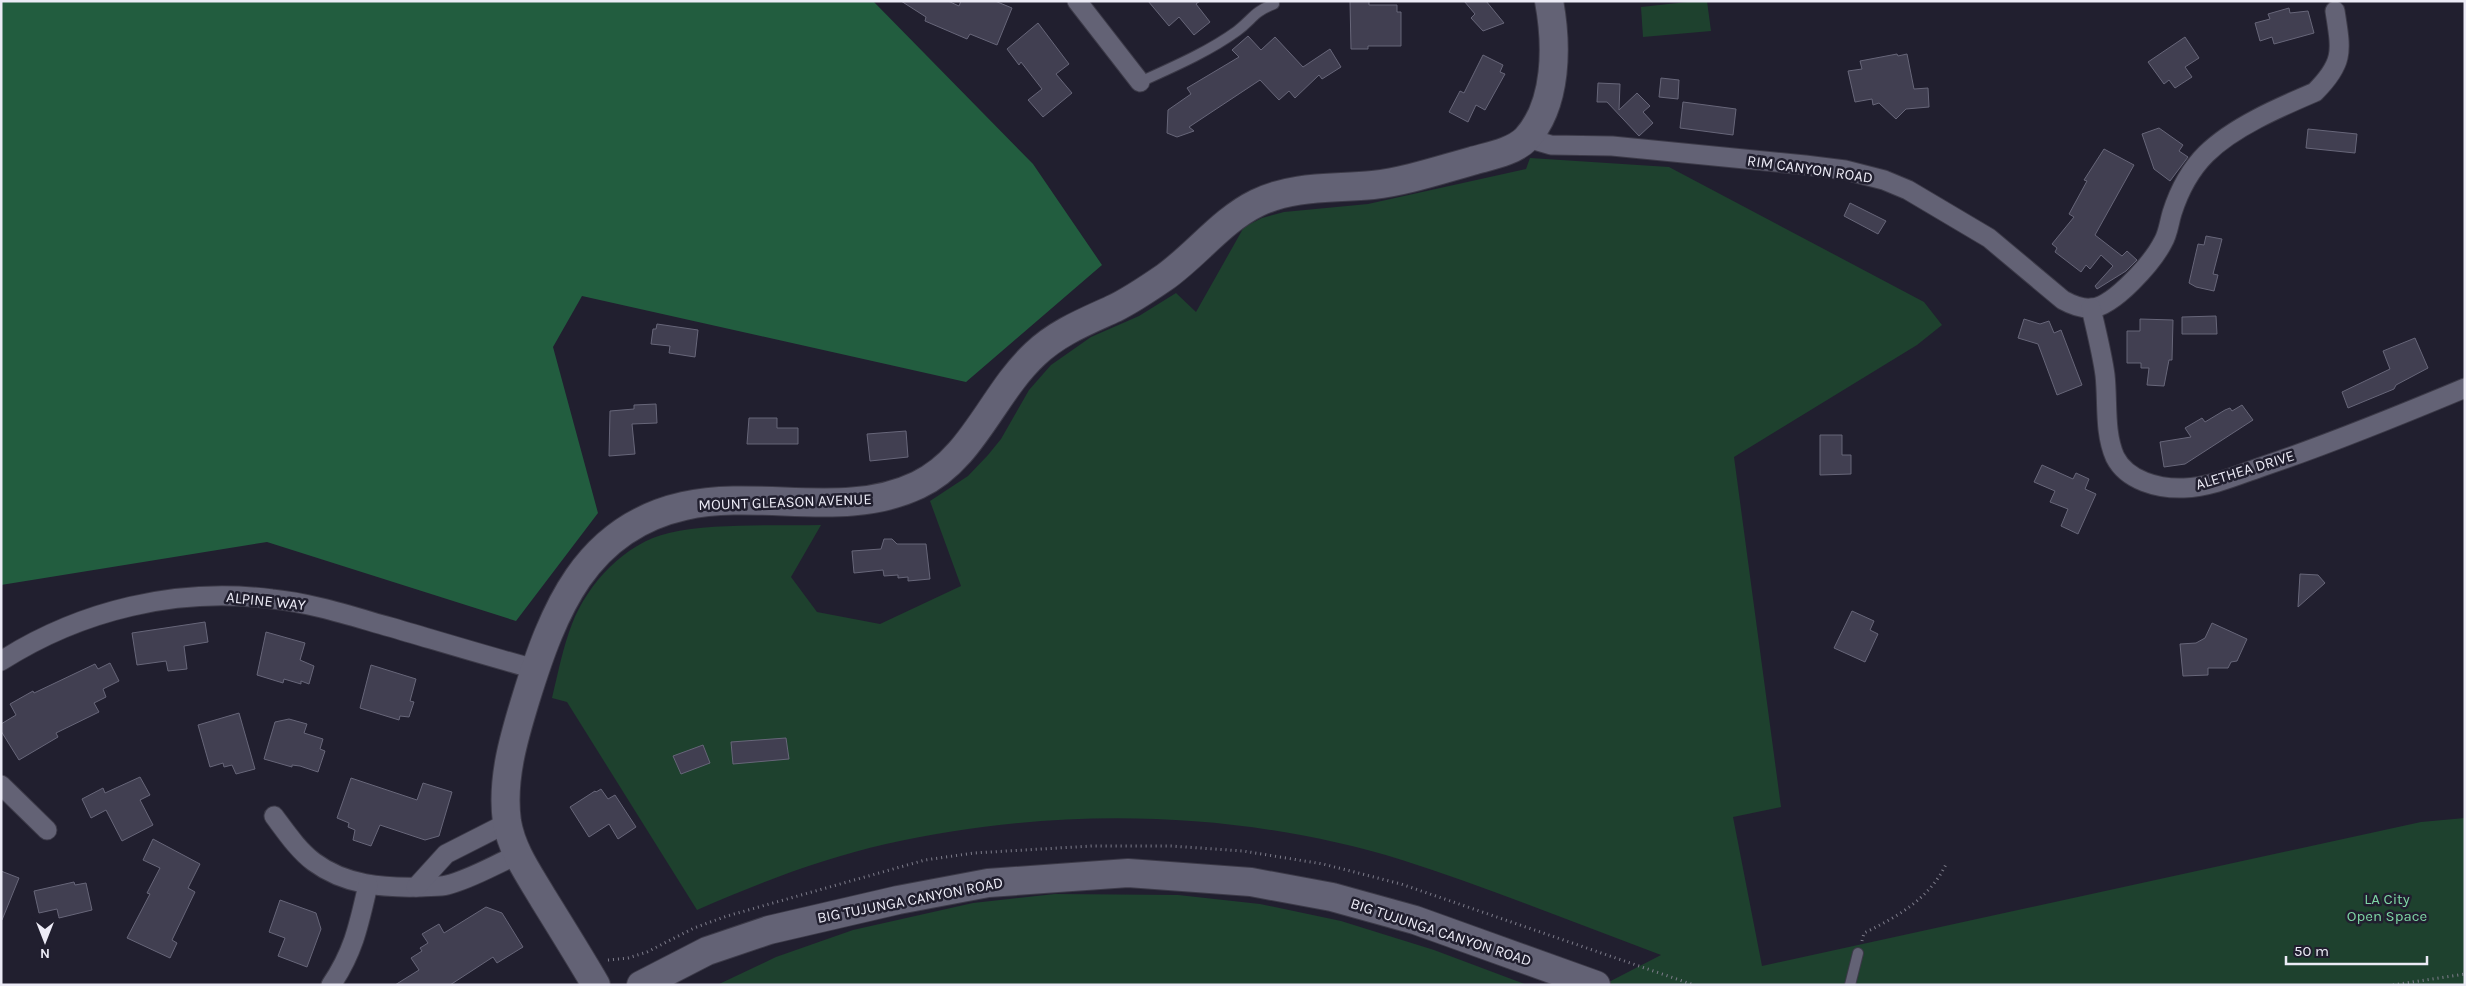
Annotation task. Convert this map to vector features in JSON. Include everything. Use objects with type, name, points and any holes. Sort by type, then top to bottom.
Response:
[{"type":"street","points":[[1077,1],[1140,82]]},
{"type":"street","name":"MOUNT GLEASON AVENUE","points":[[596,985],[517,855],[508,823],[506,794],[509,764],[535,669],[550,627],[572,585],[594,557],[622,532],[637,523],[684,506],[718,501],[863,501],[917,486],[934,476],[965,446],[1013,379],[1038,350],[1067,330],[1120,306],[1164,278],[1204,246],[1225,224],[1247,208],[1274,195],[1304,189],[1372,185],[1402,180],[1497,154],[1517,146],[1526,138],[1538,120],[1552,75],[1554,44],[1549,1]]},
{"type":"street","points":[[2091,308],[2101,306],[2143,272],[2163,242],[2176,201],[2187,178],[2206,154],[2221,141],[2264,116],[2315,92],[2322,85],[2337,63],[2340,48],[2335,10]]},
{"type":"street","name":"RIM CANYON ROAD","points":[[1526,138],[1551,145],[1612,146],[1805,165],[1845,170],[1884,180],[1908,190],[1989,238],[2072,306],[2091,308]]},
{"type":"street","name":"ALETHEA DRIVE","points":[[2091,308],[2105,375],[2107,415],[2115,457],[2128,474],[2138,480],[2163,487],[2184,488],[2220,481],[2326,445],[2465,388]]},
{"type":"street","name":"ALPINE WAY","points":[[1,661],[33,642],[100,614],[139,604],[182,598],[228,596],[272,598],[313,606],[535,669]]},
{"type":"street","points":[[1,785],[47,830]]},
{"type":"street","points":[[274,816],[297,846],[313,862],[341,877],[368,885],[445,886],[470,877],[517,855]]},
{"type":"street","points":[[416,887],[446,854],[508,823]]},
{"type":"street","name":"BIG TUJUNGA CANYON ROAD","points":[[641,985],[707,951],[769,930],[797,923],[988,883],[1128,872],[1250,882],[1332,897],[1415,920],[1596,985]]},
{"type":"street","points":[[331,985],[354,944],[368,885]]},
{"type":"lane","points":[[1140,82],[1178,65],[1228,36],[1257,11],[1274,4]]},
{"type":"lane","points":[[1850,985],[1858,953]]},
{"type":"path","points":[[1858,953],[1864,933],[1903,913],[1928,890],[1943,871],[1946,862]]},
{"type":"path","points":[[2392,985],[2465,974]]},
{"type":"green space","points":[[1,1],[873,1],[1033,164],[1102,265],[966,382],[582,296],[553,347],[598,513],[516,621],[267,542],[1,585]]},
{"type":"green space","points":[[1707,1],[1711,31],[1643,37],[1641,7]]},
{"type":"green space","name":"LA City Open Space","points":[[1530,158],[1669,167],[1924,302],[1942,325],[1917,345],[1734,457],[1781,807],[1733,817],[1762,966],[2421,822],[2465,818],[2465,985],[1603,985],[1661,955],[1435,871],[1339,843],[1275,831],[1210,823],[1145,819],[1080,819],[1015,823],[950,832],[886,844],[790,872],[697,910],[567,702],[552,698],[563,651],[579,609],[598,580],[623,555],[653,538],[686,530],[724,526],[821,525],[791,577],[817,612],[880,624],[961,586],[930,501],[968,476],[988,455],[1001,439],[1029,390],[1051,365],[1091,337],[1139,316],[1176,293],[1196,312],[1244,227],[1262,218],[1284,212],[1368,204],[1526,169]]},
{"type":"green space","points":[[1055,894],[1178,895],[1260,904],[1341,921],[1434,950],[1527,985],[717,985],[776,957],[853,930],[973,903]]},
{"type":"building","points":[[901,1],[948,1],[959,6],[961,1],[995,1],[1012,8],[997,45],[970,34],[967,39],[925,21],[926,17]]},
{"type":"building","points":[[1148,1],[1200,1],[1196,4],[1210,22],[1194,35],[1179,17],[1169,26]]},
{"type":"building","points":[[1350,1],[1369,1],[1369,5],[1397,5],[1397,12],[1401,12],[1401,46],[1368,46],[1368,49],[1351,49]]},
{"type":"building","points":[[1464,1],[1486,1],[1504,23],[1483,31],[1471,18],[1475,14]]},
{"type":"building","points":[[2289,8],[2290,13],[2308,11],[2314,33],[2274,44],[2272,37],[2260,41],[2255,23],[2270,19],[2268,14]]},
{"type":"building","points":[[1038,23],[1069,64],[1056,74],[1072,93],[1043,117],[1028,100],[1042,89],[1021,62],[1019,65],[1007,49]]},
{"type":"building","points":[[1248,36],[1261,50],[1275,37],[1303,67],[1330,49],[1341,67],[1322,79],[1319,75],[1295,98],[1289,91],[1279,100],[1260,80],[1189,127],[1194,131],[1177,137],[1167,133],[1168,110],[1191,94],[1187,88],[1239,57],[1232,50]]},
{"type":"building","points":[[2185,37],[2199,58],[2185,67],[2192,77],[2175,88],[2169,80],[2164,84],[2148,62]]},
{"type":"building","points":[[1897,54],[1898,56],[1907,54],[1914,89],[1928,88],[1929,107],[1906,109],[1896,119],[1879,103],[1873,105],[1872,99],[1855,102],[1848,71],[1862,69],[1860,61]]},
{"type":"building","points":[[1483,55],[1503,65],[1500,72],[1505,74],[1485,110],[1476,105],[1468,122],[1449,112],[1460,91],[1464,93]]},
{"type":"building","points":[[1661,78],[1679,80],[1678,99],[1659,97]]},
{"type":"building","points":[[1598,83],[1620,84],[1619,110],[1637,93],[1650,106],[1643,112],[1653,123],[1639,136],[1607,102],[1597,102]]},
{"type":"building","points":[[1683,102],[1736,109],[1733,135],[1680,128]]},
{"type":"building","points":[[2159,128],[2183,145],[2179,151],[2188,157],[2170,181],[2154,169],[2142,134]]},
{"type":"building","points":[[2308,129],[2357,134],[2355,153],[2306,148]]},
{"type":"building","points":[[2104,149],[2134,165],[2095,235],[2122,256],[2127,251],[2137,260],[2126,271],[2097,289],[2095,286],[2113,266],[2101,255],[2090,269],[2086,265],[2081,272],[2055,252],[2057,248],[2052,244],[2074,217],[2069,214],[2087,181],[2084,180]]},
{"type":"building","points":[[1850,203],[1886,221],[1878,234],[1844,216]]},
{"type":"building","points":[[2206,236],[2222,239],[2213,274],[2218,275],[2214,291],[2196,287],[2189,283],[2198,244],[2204,245]]},
{"type":"building","points":[[2216,316],[2217,334],[2182,334],[2182,317]]},
{"type":"building","points":[[2024,319],[2040,324],[2049,321],[2054,333],[2061,330],[2082,385],[2057,395],[2038,344],[2018,338]]},
{"type":"building","points":[[2140,319],[2173,320],[2172,360],[2169,360],[2164,386],[2147,385],[2149,368],[2141,368],[2141,363],[2127,363],[2127,331],[2140,331]]},
{"type":"building","points":[[657,324],[698,330],[695,357],[669,353],[670,346],[651,344],[653,329],[656,329]]},
{"type":"building","points":[[2415,338],[2428,368],[2396,385],[2394,389],[2348,408],[2342,392],[2390,369],[2383,351]]},
{"type":"building","points":[[656,404],[657,423],[632,424],[635,454],[609,456],[610,411],[634,409],[634,405]]},
{"type":"building","points":[[2242,405],[2253,420],[2185,464],[2164,467],[2160,442],[2191,437],[2185,428],[2202,418],[2205,422],[2225,410],[2230,408],[2232,411]]},
{"type":"building","points":[[749,418],[777,418],[777,428],[798,428],[798,444],[747,444]]},
{"type":"building","points":[[906,431],[908,457],[870,461],[867,434]]},
{"type":"building","points":[[1820,435],[1842,435],[1842,455],[1851,455],[1851,474],[1820,475]]},
{"type":"building","points":[[2042,465],[2073,479],[2076,473],[2089,479],[2085,489],[2096,494],[2078,534],[2061,526],[2068,509],[2050,502],[2055,491],[2034,482]]},
{"type":"building","points":[[884,539],[892,539],[897,544],[926,544],[930,579],[908,581],[908,577],[898,578],[898,575],[884,576],[883,570],[854,573],[852,551],[881,549]]},
{"type":"building","points":[[2300,574],[2318,575],[2325,583],[2298,607]]},
{"type":"building","points":[[1852,611],[1874,621],[1870,630],[1878,634],[1865,662],[1834,648]]},
{"type":"building","points":[[205,622],[208,642],[184,646],[187,669],[168,671],[166,661],[137,665],[132,633]]},
{"type":"building","points":[[2212,623],[2247,639],[2237,661],[2231,662],[2228,668],[2208,668],[2208,675],[2183,676],[2180,644],[2196,643],[2205,638]]},
{"type":"building","points":[[266,632],[305,643],[300,660],[314,666],[309,684],[301,681],[301,684],[284,679],[283,683],[257,675]]},
{"type":"building","points":[[110,663],[119,681],[103,689],[106,697],[94,703],[99,712],[56,733],[58,737],[19,760],[1,731],[1,724],[16,715],[10,704],[33,691],[34,693],[95,664],[98,669]]},
{"type":"building","points":[[371,665],[416,679],[410,701],[414,702],[409,717],[400,716],[399,720],[360,708]]},
{"type":"building","points":[[239,713],[255,769],[236,774],[232,765],[224,767],[223,763],[210,767],[198,725]]},
{"type":"building","points":[[289,719],[307,724],[304,733],[323,739],[320,749],[325,751],[318,772],[300,766],[292,765],[292,767],[264,759],[275,722]]},
{"type":"building","points":[[786,738],[789,759],[733,764],[731,742]]},
{"type":"building","points":[[703,745],[710,763],[681,774],[673,756]]},
{"type":"building","points":[[140,777],[150,795],[140,800],[153,825],[122,841],[106,810],[91,818],[82,799],[103,788],[105,793]]},
{"type":"building","points":[[351,778],[417,800],[423,783],[452,792],[439,836],[425,840],[380,825],[371,846],[353,840],[355,830],[348,827],[349,823],[337,818]]},
{"type":"building","points":[[601,789],[608,799],[615,795],[636,827],[618,839],[609,824],[589,837],[570,807]]},
{"type":"building","points":[[153,839],[200,864],[188,888],[195,892],[172,940],[177,943],[170,958],[127,938],[150,894],[147,893],[160,868],[143,860]]},
{"type":"building","points":[[1,871],[19,878],[2,920],[1,919]]},
{"type":"building","points":[[74,882],[75,885],[86,883],[92,910],[59,918],[57,909],[39,913],[34,891]]},
{"type":"building","points":[[280,900],[316,913],[321,929],[307,967],[278,956],[285,938],[269,932]]},
{"type":"building","points":[[486,907],[502,913],[523,947],[497,963],[493,957],[450,985],[395,985],[419,970],[411,958],[422,951],[420,948],[428,943],[422,934],[439,924],[444,933]]}]
